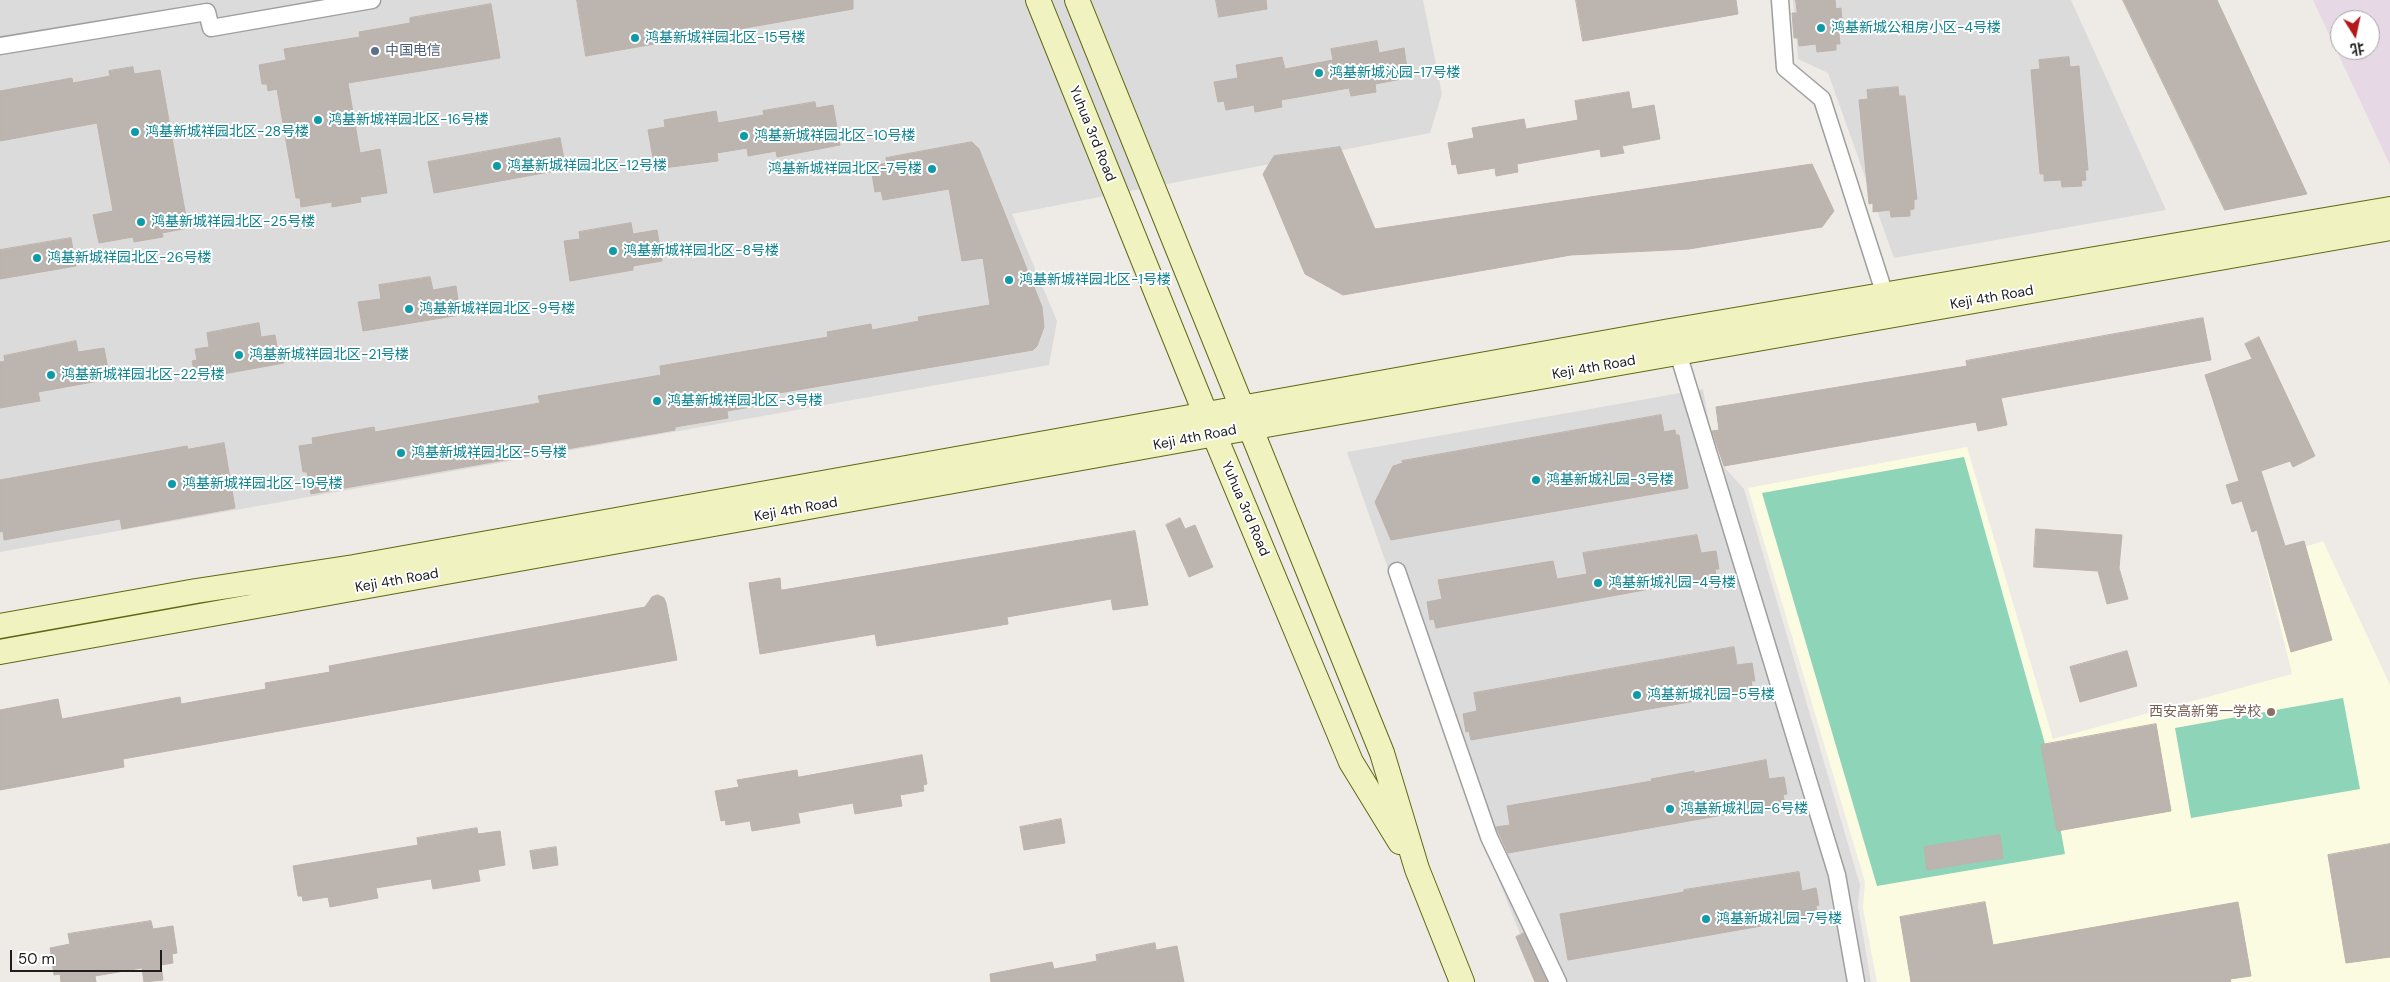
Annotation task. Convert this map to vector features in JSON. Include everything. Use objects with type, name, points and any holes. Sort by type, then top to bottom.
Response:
[{"type":"street","points":[[0,46],[207,12],[211,28],[372,0]]},
{"type":"street","name":"Yuhua 3rd Road","points":[[1038,0],[1210,425],[1351,762],[1417,870]]},
{"type":"street","name":"Yuhua 3rd Road","points":[[1077,0],[1382,753],[1417,870],[1462,982]]},
{"type":"street","points":[[1780,0],[1785,68],[1822,98],[1885,295]]},
{"type":"street","name":"Keji 4th Road","points":[[0,652],[1210,425],[1670,331],[2390,209]]},
{"type":"street","name":"Keji 4th Road","points":[[1245,418],[1678,353],[2390,228]]},
{"type":"street","points":[[1678,353],[1837,875],[1856,982]]},
{"type":"street","name":"Keji 4th Road","points":[[0,626],[196,591],[354,567],[1210,425]]},
{"type":"street","points":[[1397,571],[1489,836],[1558,982]]},
{"type":"shaded area","points":[[0,0],[1423,0],[1442,94],[1430,133],[1012,214],[1057,321],[1049,365],[0,552]]},
{"type":"shaded area","points":[[1793,0],[2071,0],[2166,210],[1894,258],[1828,73],[1798,59]]},
{"type":"shaded area","points":[[2313,0],[2390,0],[2390,165],[2341,60],[2380,60],[2380,10],[2330,10],[2330,36]]},
{"type":"shaded area","points":[[1703,389],[1715,457],[1744,489],[1860,885],[1858,906],[1871,982],[1539,982],[1486,848],[1347,452]]},
{"type":"shaded area","name":"西安高新第一学校","points":[[1967,447],[2053,739],[2292,674],[2264,560],[2323,541],[2390,685],[2390,982],[1877,982],[1863,908],[1865,882],[1748,488]]},
{"type":"green space","points":[[1964,457],[2045,744],[2065,854],[1877,886],[1762,493]]},
{"type":"green space","points":[[2343,698],[2360,789],[2191,818],[2175,728]]},
{"type":"building","name":"鸿基新城祥园北区-15号楼","points":[[577,0],[853,0],[853,9],[586,56]]},
{"type":"building","points":[[1216,0],[1266,0],[1267,9],[1219,17]]},
{"type":"building","points":[[1576,0],[1736,0],[1738,14],[1583,41]]},
{"type":"building","name":"鸿基新城公租房小区-4号楼","points":[[1796,0],[1835,0],[1836,9],[1841,8],[1843,34],[1839,34],[1840,44],[1836,44],[1836,50],[1817,52],[1816,44],[1799,46],[1798,38],[1794,38],[1792,13],[1797,13]]},
{"type":"building","points":[[2123,0],[2217,0],[2307,194],[2225,210]]},
{"type":"building","name":"鸿基新城祥园北区-16号楼","points":[[491,4],[500,58],[348,83],[360,153],[380,149],[387,193],[360,197],[361,202],[332,207],[332,202],[301,207],[300,198],[296,198],[277,89],[268,91],[267,84],[262,84],[259,65],[286,60],[284,49],[360,37],[359,32],[410,23],[410,18]]},
{"type":"building","name":"鸿基新城沁园-17号楼","points":[[1377,41],[1379,53],[1404,48],[1407,68],[1400,69],[1402,79],[1375,84],[1376,92],[1351,96],[1349,88],[1281,100],[1282,107],[1255,112],[1254,105],[1226,110],[1224,101],[1218,102],[1214,82],[1238,78],[1236,65],[1282,57],[1285,69],[1333,60],[1331,49]]},
{"type":"building","points":[[2069,57],[2070,67],[2079,66],[2088,170],[2085,170],[2086,180],[2081,181],[2082,186],[2062,187],[2061,180],[2044,181],[2044,174],[2040,174],[2031,70],[2040,69],[2039,60]]},
{"type":"building","name":"鸿基新城祥园北区-28号楼","points":[[133,67],[134,74],[160,70],[188,228],[162,233],[163,237],[134,242],[133,237],[99,243],[93,215],[113,211],[97,123],[0,141],[0,91],[72,78],[73,83],[110,76],[109,71]]},
{"type":"building","points":[[1898,87],[1899,96],[1905,96],[1917,199],[1914,200],[1914,209],[1910,210],[1910,216],[1891,217],[1890,210],[1873,212],[1873,203],[1869,204],[1859,100],[1868,99],[1867,90]]},
{"type":"building","points":[[1629,92],[1632,109],[1654,105],[1660,139],[1622,146],[1624,153],[1601,157],[1600,149],[1517,164],[1518,172],[1496,176],[1495,168],[1458,174],[1456,164],[1452,165],[1448,143],[1474,138],[1472,128],[1524,119],[1526,129],[1578,120],[1575,101]]},
{"type":"building","name":"鸿基新城祥园北区-10号楼","points":[[815,102],[816,108],[833,105],[840,145],[777,157],[776,151],[748,156],[747,148],[717,153],[718,161],[655,169],[648,130],[665,127],[664,120],[716,111],[718,123],[764,115],[763,111]]},
{"type":"building","name":"鸿基新城祥园北区-12号楼","points":[[560,138],[566,169],[434,193],[428,162]]},
{"type":"building","points":[[972,142],[979,149],[1042,307],[1044,327],[1037,346],[1033,350],[773,394],[774,403],[727,411],[728,418],[675,427],[675,430],[311,494],[307,472],[303,472],[299,446],[313,444],[312,438],[374,427],[375,432],[540,403],[538,396],[661,375],[660,366],[828,337],[827,332],[871,324],[872,330],[919,321],[918,317],[990,305],[983,258],[962,261],[949,189],[883,200],[881,191],[875,192],[872,174],[877,173],[876,165],[887,163],[886,158]]},
{"type":"building","points":[[1340,147],[1375,229],[1812,164],[1834,211],[1822,227],[1689,249],[1571,255],[1343,295],[1305,274],[1263,174],[1274,156]]},
{"type":"building","name":"鸿基新城祥园北区-8号楼","points":[[631,223],[633,234],[657,230],[662,261],[633,266],[633,270],[570,281],[564,241],[580,239],[579,232]]},
{"type":"building","name":"鸿基新城祥园北区-26号楼","points":[[71,238],[76,266],[0,279],[0,250]]},
{"type":"building","name":"鸿基新城祥园北区-9号楼","points":[[430,277],[433,290],[456,286],[460,315],[363,331],[358,302],[381,299],[379,285]]},
{"type":"building","points":[[2203,318],[2211,360],[2001,398],[2007,425],[1978,431],[1976,422],[1724,466],[1712,431],[1719,430],[1716,407],[1967,366],[1966,361]]},
{"type":"building","name":"鸿基新城祥园北区-21号楼","points":[[259,323],[261,337],[275,335],[277,347],[281,346],[284,363],[196,379],[192,361],[197,360],[195,349],[209,347],[207,333]]},
{"type":"building","points":[[2259,337],[2315,456],[2293,467],[2290,461],[2261,471],[2285,546],[2304,541],[2332,640],[2291,652],[2257,530],[2252,532],[2242,501],[2232,504],[2226,485],[2239,481],[2205,375],[2252,359],[2245,344]]},
{"type":"building","name":"鸿基新城祥园北区-22号楼","points":[[76,341],[78,352],[104,348],[108,369],[102,370],[104,380],[38,392],[40,401],[0,408],[0,362],[5,361],[4,356]]},
{"type":"building","name":"鸿基新城礼园-3号楼","points":[[1661,415],[1664,432],[1675,430],[1676,435],[1679,435],[1688,488],[1391,540],[1375,502],[1393,466],[1403,463],[1402,461]]},
{"type":"building","points":[[224,443],[235,508],[122,529],[120,519],[4,540],[3,531],[0,532],[0,480],[187,446],[188,449]]},
{"type":"building","points":[[1180,518],[1185,529],[1195,525],[1213,567],[1189,577],[1166,525]]},
{"type":"building","points":[[2036,529],[2122,535],[2119,568],[2128,599],[2107,604],[2098,571],[2034,567]]},
{"type":"building","points":[[1135,531],[1148,605],[1113,610],[1111,599],[1007,617],[1008,624],[877,646],[875,634],[760,654],[749,583],[780,578],[781,590]]},
{"type":"building","name":"鸿基新城礼园-4号楼","points":[[1697,535],[1701,553],[1716,551],[1719,569],[1715,569],[1716,577],[1436,628],[1434,619],[1430,620],[1427,602],[1442,599],[1438,580],[1553,561],[1557,579],[1587,574],[1583,553]]},
{"type":"building","points":[[658,595],[664,598],[666,603],[677,660],[123,759],[124,767],[0,790],[0,710],[58,699],[62,719],[180,697],[181,704],[266,689],[265,683],[330,672],[329,666],[645,607],[652,597]]},
{"type":"building","name":"鸿基新城礼园-5号楼","points":[[1734,647],[1737,665],[1752,663],[1755,681],[1751,681],[1753,691],[1471,740],[1469,731],[1466,732],[1463,714],[1477,711],[1474,693]]},
{"type":"building","points":[[2127,651],[2137,686],[2080,702],[2070,667]]},
{"type":"building","points":[[2156,724],[2171,811],[2057,831],[2041,745]]},
{"type":"building","points":[[922,755],[927,784],[923,785],[924,791],[900,795],[902,806],[855,814],[853,803],[798,813],[800,823],[752,831],[750,821],[726,825],[725,820],[721,821],[715,791],[739,787],[737,780],[797,770],[798,777]]},
{"type":"building","name":"鸿基新城礼园-6号楼","points":[[1766,760],[1769,779],[1784,777],[1787,794],[1783,795],[1785,804],[1508,853],[1496,827],[1510,825],[1507,806],[1652,781],[1651,779],[1694,771],[1694,773]]},
{"type":"building","points":[[1061,819],[1065,843],[1024,850],[1020,827]]},
{"type":"building","points":[[477,828],[478,834],[500,831],[505,865],[478,870],[480,881],[433,889],[431,879],[376,888],[378,898],[330,907],[328,897],[303,901],[302,896],[298,896],[293,866],[418,845],[417,838]]},
{"type":"building","points":[[2000,835],[2003,858],[1927,870],[1924,847]]},
{"type":"building","points":[[2390,844],[2390,957],[2346,963],[2328,855]]},
{"type":"building","points":[[556,847],[558,865],[533,869],[530,851]]},
{"type":"building","name":"鸿基新城礼园-7号楼","points":[[1799,872],[1802,891],[1816,888],[1819,905],[1816,906],[1818,916],[1568,960],[1560,914],[1684,892],[1684,890]]},
{"type":"building","points":[[1985,902],[1993,945],[2238,902],[2251,976],[2230,979],[2231,982],[1911,982],[1900,917]]},
{"type":"building","points":[[151,921],[153,929],[173,926],[177,953],[172,954],[173,963],[161,965],[163,980],[144,982],[142,968],[95,976],[96,982],[61,982],[60,974],[54,975],[50,948],[70,944],[68,934]]},
{"type":"building","points":[[1524,933],[1547,982],[1535,982],[1516,937]]},
{"type":"building","points":[[1155,943],[1156,950],[1177,946],[1184,982],[991,982],[990,974],[1052,962],[1054,969],[1097,961],[1096,955]]},
{"type":"place","name":"鸿基新城公租房小区-4号楼","points":[[1821,28]]},
{"type":"place","name":"鸿基新城祥园北区-15号楼","points":[[635,38]]},
{"type":"place","name":"中国电信","points":[[375,51]]},
{"type":"place","name":"鸿基新城沁园-17号楼","points":[[1319,73]]},
{"type":"place","name":"鸿基新城祥园北区-16号楼","points":[[318,120]]},
{"type":"place","name":"鸿基新城祥园北区-28号楼","points":[[135,132]]},
{"type":"place","name":"鸿基新城祥园北区-10号楼","points":[[744,136]]},
{"type":"place","name":"鸿基新城祥园北区-12号楼","points":[[497,166]]},
{"type":"place","name":"鸿基新城祥园北区-7号楼","points":[[932,169]]},
{"type":"place","name":"鸿基新城祥园北区-25号楼","points":[[141,222]]},
{"type":"place","name":"鸿基新城祥园北区-8号楼","points":[[613,251]]},
{"type":"place","name":"鸿基新城祥园北区-26号楼","points":[[37,258]]},
{"type":"place","name":"鸿基新城祥园北区-1号楼","points":[[1009,280]]},
{"type":"place","name":"鸿基新城祥园北区-9号楼","points":[[409,309]]},
{"type":"place","name":"鸿基新城祥园北区-21号楼","points":[[239,355]]},
{"type":"place","name":"鸿基新城祥园北区-22号楼","points":[[51,375]]},
{"type":"place","name":"鸿基新城祥园北区-3号楼","points":[[657,401]]},
{"type":"place","name":"鸿基新城祥园北区-5号楼","points":[[401,453]]},
{"type":"place","name":"鸿基新城礼园-3号楼","points":[[1536,480]]},
{"type":"place","name":"鸿基新城祥园北区-19号楼","points":[[172,484]]},
{"type":"place","name":"鸿基新城礼园-4号楼","points":[[1598,583]]},
{"type":"place","name":"鸿基新城礼园-5号楼","points":[[1637,695]]},
{"type":"place","name":"西安高新第一学校","points":[[2271,712]]},
{"type":"place","name":"鸿基新城礼园-6号楼","points":[[1670,809]]},
{"type":"place","name":"鸿基新城礼园-7号楼","points":[[1706,919]]}]
